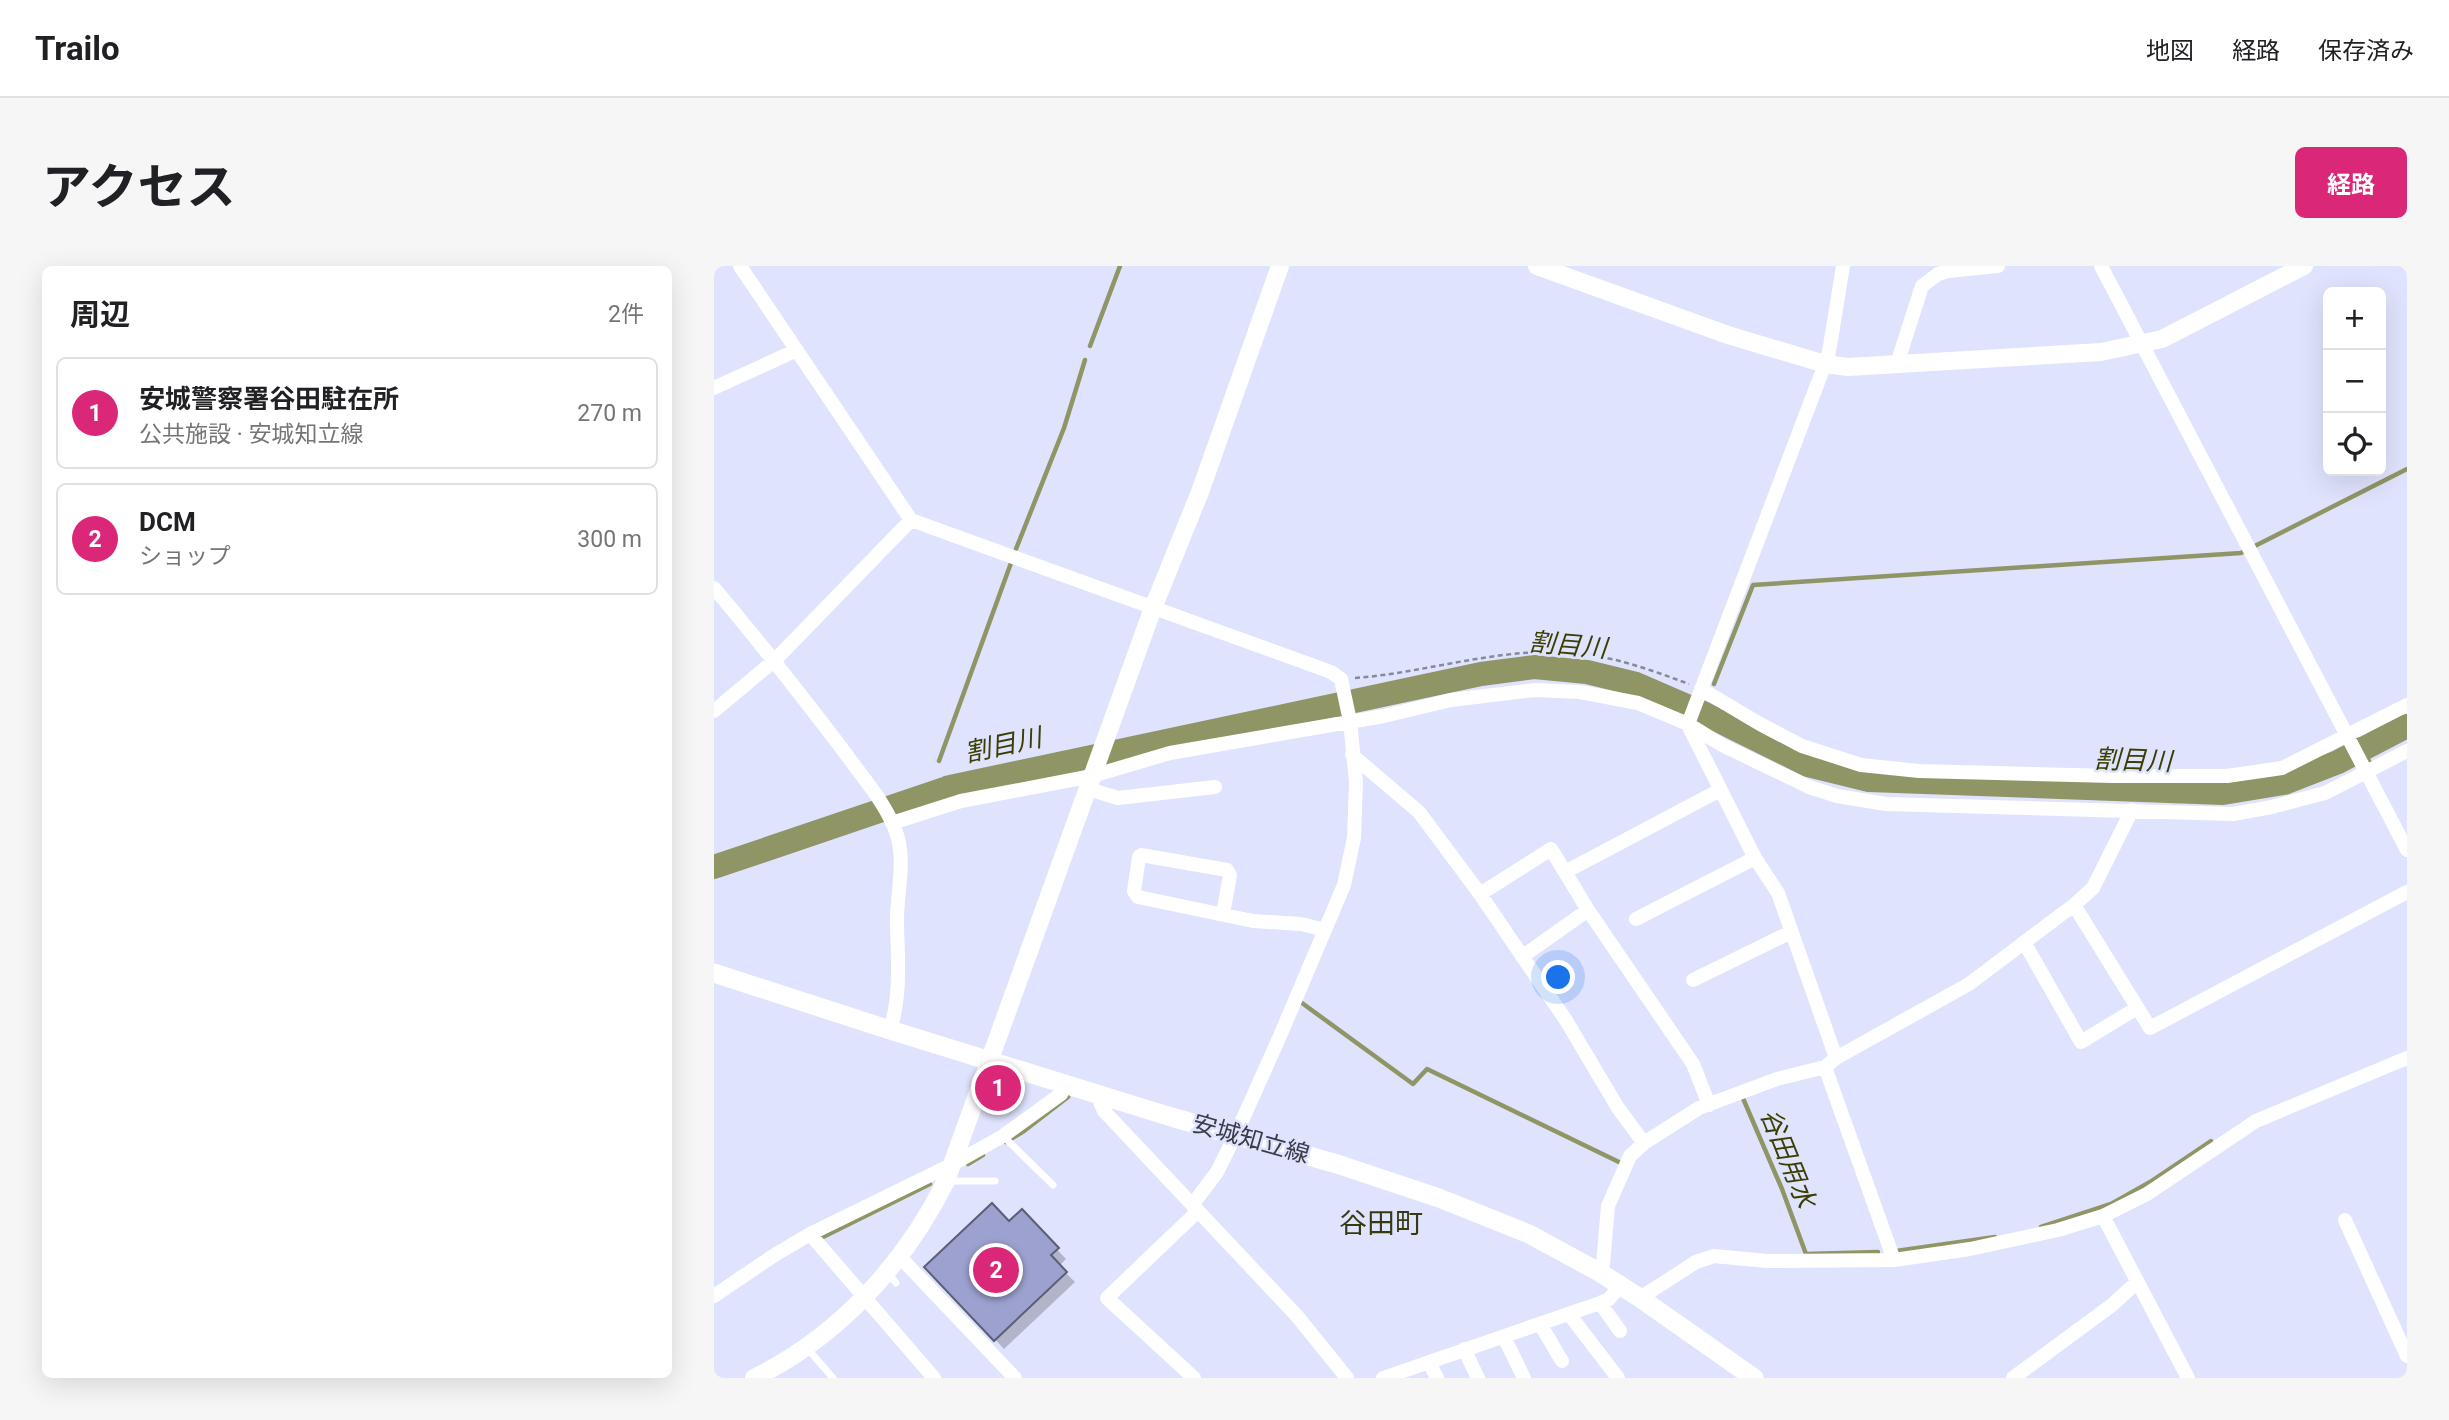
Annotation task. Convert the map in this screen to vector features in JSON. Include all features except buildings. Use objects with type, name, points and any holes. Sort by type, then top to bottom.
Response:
[{"type":"main road","name":"安城知立線","points":[[714,973],[890,1030],[1337,1164],[1439,1198],[1530,1234],[1599,1272],[1754,1378]]},
{"type":"street","points":[[740,266],[911,520],[1331,672],[1343,683],[1356,782],[1354,838],[1344,885],[1280,1036],[1217,1172],[1196,1208],[1107,1298],[1194,1378]]},
{"type":"street","points":[[754,1378],[781,1365],[837,1324],[864,1298],[892,1278],[899,1256],[918,1233],[946,1181],[1153,608],[1200,492],[1280,266]]},
{"type":"street","points":[[1537,266],[1728,335],[1825,364],[1848,367],[2089,353],[2142,344],[2162,339],[2304,266]]},
{"type":"street","points":[[1843,266],[1825,364],[1688,724],[1755,858],[1778,893],[1894,1260]]},
{"type":"street","points":[[1897,364],[1922,286],[1938,274],[1948,271],[1998,266]]},
{"type":"street","points":[[2101,266],[2407,850]]},
{"type":"street","points":[[714,387],[797,350]]},
{"type":"street","points":[[714,711],[775,660],[911,520]]},
{"type":"street","points":[[714,588],[775,660],[877,796],[898,838],[901,860],[897,907],[899,978],[895,1015],[890,1030]]},
{"type":"street","points":[[1701,689],[1760,724],[1820,753],[1861,765],[1919,771],[2113,776],[2227,776],[2282,768],[2407,705]]},
{"type":"street","points":[[892,823],[961,801],[1090,782],[1170,753],[1485,695],[1558,690],[1638,703],[1688,724],[1722,745],[1809,787],[1863,802],[2186,814],[2246,812],[2325,793],[2364,768],[2407,751]]},
{"type":"street","points":[[1352,755],[1419,812],[1523,956],[1573,1032],[1618,1108],[1644,1143]]},
{"type":"street","points":[[1090,782],[1118,798],[1216,787]]},
{"type":"street","points":[[1565,872],[1720,790]]},
{"type":"street","points":[[1599,1272],[1603,1264],[1608,1206],[1630,1156],[1644,1143],[1699,1108],[1831,1062],[1969,984],[2093,888],[2132,810]]},
{"type":"street","points":[[1480,894],[1551,849],[1588,910],[1693,1064],[1709,1105]]},
{"type":"street","points":[[1223,914],[1230,875],[1227,870],[1142,855],[1139,857],[1134,891],[1138,897],[1253,921],[1325,930]]},
{"type":"street","points":[[1636,919],[1755,858]]},
{"type":"street","points":[[2074,905],[2150,1028],[2407,892]]},
{"type":"street","points":[[1523,956],[1588,910]]},
{"type":"street","points":[[1693,980],[1791,932]]},
{"type":"street","points":[[2024,942],[2081,1042],[2137,1008]]},
{"type":"street","points":[[1640,1298],[1696,1262],[1714,1256],[1767,1261],[1894,1260],[1970,1250],[2058,1230],[2103,1216],[2147,1194],[2256,1121],[2407,1059]]},
{"type":"street","points":[[714,1296],[810,1234],[1007,1140],[1061,1094],[1066,1084]]},
{"type":"street","points":[[1096,1093],[1104,1111],[1297,1315],[1348,1378]]},
{"type":"street","points":[[2103,1216],[2188,1378]]},
{"type":"street","points":[[2344,1220],[2407,1356]]},
{"type":"street","points":[[810,1234],[934,1378]]},
{"type":"street","points":[[899,1256],[1015,1378]]},
{"type":"street","points":[[2013,1378],[2112,1305],[2137,1282]]},
{"type":"street","points":[[1383,1378],[1600,1303],[1609,1299],[1620,1286]]},
{"type":"street","points":[[1600,1303],[1620,1331]]},
{"type":"street","points":[[1569,1314],[1618,1378]]},
{"type":"street","points":[[1540,1324],[1562,1361]]},
{"type":"street","points":[[1504,1337],[1524,1378]]},
{"type":"street","points":[[1464,1349],[1478,1378]]},
{"type":"street","points":[[1429,1362],[1437,1378]]},
{"type":"lane","points":[[1007,1140],[1053,1185]]},
{"type":"lane","points":[[946,1181],[995,1181]]},
{"type":"lane","points":[[805,1347],[833,1378]]},
{"type":"path","points":[[1343,683],[1513,654],[1565,653],[1596,656],[1650,670],[1701,689]]},
{"type":"waterway","points":[[1090,346],[1120,266]]},
{"type":"waterway","points":[[1016,549],[1064,428],[1085,360]]},
{"type":"waterway","points":[[1714,684],[1753,585],[2241,553],[2407,469]]},
{"type":"waterway","points":[[939,761],[1011,563]]},
{"type":"waterway","name":"割目川","points":[[714,867],[950,787],[1481,674],[1534,667],[1587,672],[1636,684],[1703,713],[1808,765],[1869,780],[2223,793],[2284,783],[2338,762],[2407,726]]},
{"type":"waterway","name":"割目川","points":[[1703,713],[1705,707]]},
{"type":"waterway","name":"割目川","points":[[2357,738],[2371,765]]},
{"type":"waterway","points":[[945,778],[950,787]]},
{"type":"waterway","name":"谷田用水","points":[[1302,1003],[1413,1084],[1427,1069],[1621,1163]]},
{"type":"waterway","name":"谷田用水","points":[[1740,1097],[1742,1096],[1782,1189],[1806,1254],[1878,1252]]},
{"type":"waterway","name":"谷田用水","points":[[1006,1142],[1068,1097]]},
{"type":"waterway","name":"谷田用水","points":[[2041,1227],[2111,1204],[2150,1182],[2211,1141]]},
{"type":"waterway","name":"谷田用水","points":[[968,1164],[983,1155]]},
{"type":"waterway","name":"谷田用水","points":[[823,1237],[930,1184]]},
{"type":"waterway","name":"谷田用水","points":[[1896,1251],[1995,1237]]},
{"type":"place","name":"安城警察署谷田駐在所","points":[[998,1088]]},
{"type":"place","name":"DCM","points":[[996,1270]]},
{"type":"district","name":"谷田町","points":[[1381,1223]]}]
